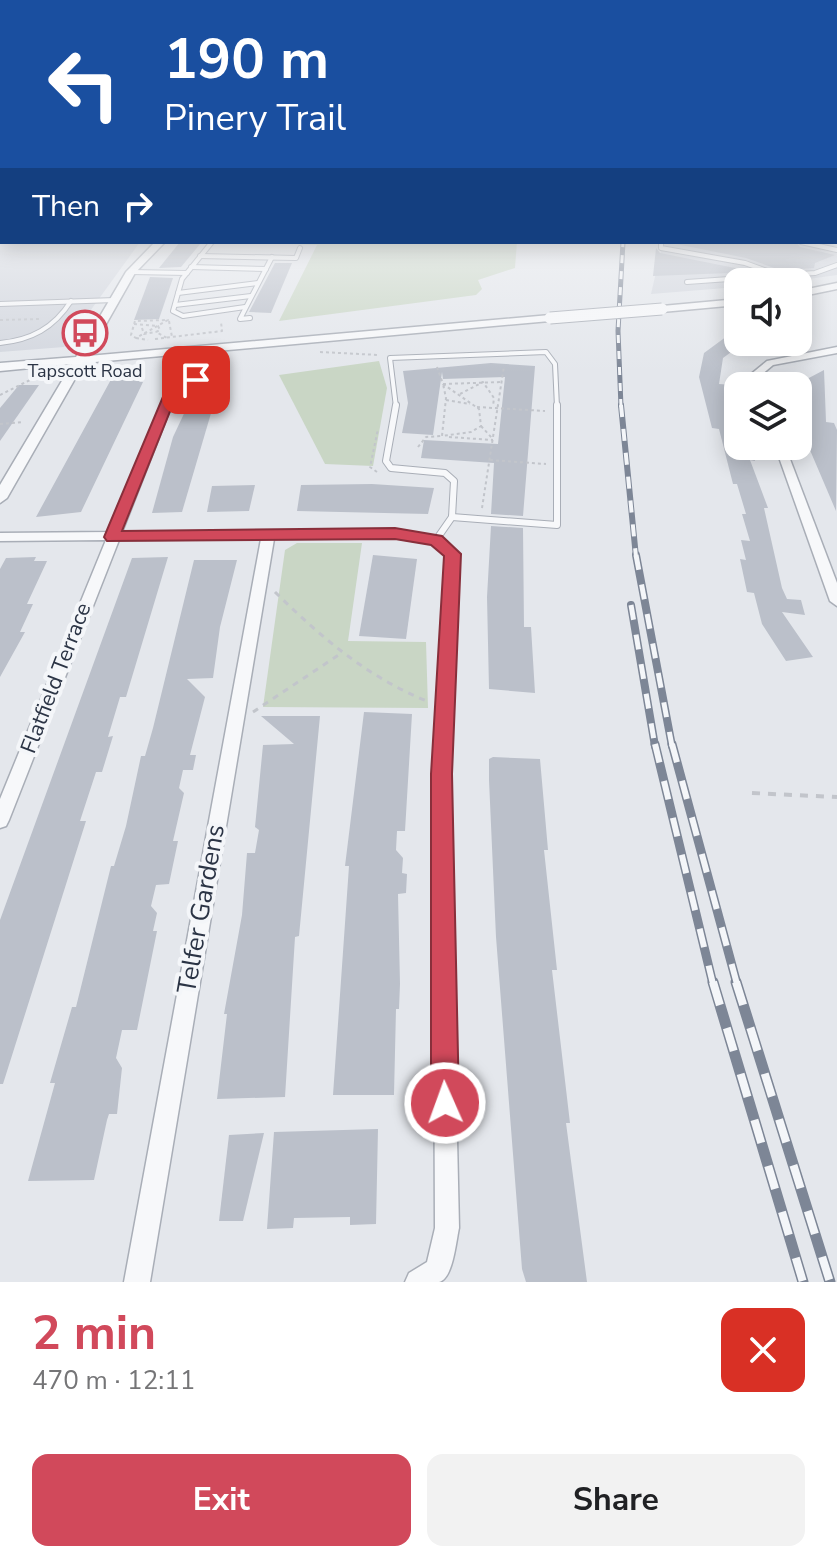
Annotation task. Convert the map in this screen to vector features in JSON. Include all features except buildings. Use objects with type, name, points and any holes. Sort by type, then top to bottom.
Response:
[{"type":"street","points":[[0,498],[79,357],[131,272],[151,252]]},
{"type":"street","points":[[812,291],[837,286]]},
{"type":"street","points":[[0,360],[151,352],[724,303]]},
{"type":"street","points":[[759,372],[770,363],[837,350]]},
{"type":"street","points":[[0,367],[79,357]]},
{"type":"street","name":"Flatfield Terrace","points":[[0,820],[172,392],[196,380]]},
{"type":"street","points":[[785,460],[837,601]]},
{"type":"street","points":[[0,537],[268,537],[356,533],[436,540],[453,554],[443,707],[440,930],[447,1228],[438,1270],[418,1282]]},
{"type":"street","name":"Telfer Gardens","points":[[137,1282],[268,537]]},
{"type":"lane","points":[[204,252],[187,273],[178,293],[176,315],[245,307]]},
{"type":"lane","points":[[200,256],[296,258],[298,252]]},
{"type":"lane","points":[[686,252],[760,268]]},
{"type":"lane","points":[[250,318],[240,319],[272,257]]},
{"type":"lane","points":[[812,273],[832,264],[837,265]]},
{"type":"lane","points":[[191,267],[266,269]]},
{"type":"lane","points":[[131,272],[187,273]]},
{"type":"lane","points":[[687,282],[724,279]]},
{"type":"lane","points":[[178,293],[258,283]]},
{"type":"lane","points":[[175,305],[251,296]]},
{"type":"lane","points":[[0,304],[115,300]]},
{"type":"lane","points":[[0,343],[45,331],[61,321],[71,301]]},
{"type":"lane","points":[[436,540],[452,517],[454,481],[445,473],[391,468],[386,461],[397,400],[390,358],[546,352],[555,364],[557,525],[452,517]]},
{"type":"path","points":[[136,338],[168,320],[135,321],[131,335],[136,338],[222,331],[220,311]]},
{"type":"path","points":[[0,320],[40,319]]},
{"type":"path","points":[[169,319],[169,337]]},
{"type":"path","points":[[134,324],[158,326]]},
{"type":"path","points":[[156,332],[160,330],[158,326]]},
{"type":"path","points":[[143,327],[140,331],[144,334]]},
{"type":"path","points":[[144,334],[156,332],[169,337]]},
{"type":"path","points":[[467,518],[483,507],[505,354]]},
{"type":"path","points":[[434,356],[446,400],[442,436]]},
{"type":"path","points":[[0,395],[46,372]]},
{"type":"path","points":[[460,394],[483,382]]},
{"type":"path","points":[[483,382],[491,391],[493,406]]},
{"type":"path","points":[[443,384],[502,382]]},
{"type":"path","points":[[418,447],[426,437],[471,432],[483,421],[475,406],[443,384]]},
{"type":"path","points":[[446,400],[475,406],[557,412]]},
{"type":"path","points":[[0,424],[23,422]]},
{"type":"path","points":[[481,426],[493,440]]},
{"type":"path","points":[[442,436],[493,440]]},
{"type":"path","points":[[490,460],[557,465]]},
{"type":"path","points":[[261,578],[340,654],[385,686],[443,707]]},
{"type":"path","points":[[233,727],[340,654]]},
{"type":"path","points":[[752,793],[837,797]]},
{"type":"shaded area","points":[[0,252],[133,252],[64,347],[0,352]]},
{"type":"shaded area","points":[[661,252],[837,252],[837,275],[812,278],[812,268],[724,268],[724,288],[651,294]]},
{"type":"green space","points":[[314,252],[516,252],[515,268],[478,280],[482,289],[476,295],[279,321]]},
{"type":"green space","points":[[379,361],[387,388],[373,466],[325,464],[279,375]]},
{"type":"green space","points":[[297,543],[362,543],[348,641],[426,642],[428,708],[263,707],[285,550]]},
{"type":"railway","points":[[621,407],[618,331],[622,252]]},
{"type":"railway","points":[[621,405],[636,557]]},
{"type":"railway","points":[[636,555],[672,746]]},
{"type":"railway","points":[[631,605],[655,746]]},
{"type":"railway","points":[[655,744],[713,984]]},
{"type":"railway","points":[[672,744],[737,984]]},
{"type":"railway","points":[[713,982],[803,1282]]},
{"type":"railway","points":[[736,982],[830,1282]]},
{"type":"place","name":"Tapscott Road","points":[[85,333]]},
{"type":"route","points":[[196,380],[172,392],[112,537],[395,534],[436,540],[453,554],[447,608],[441,774],[440,930],[445,1103]]}]
